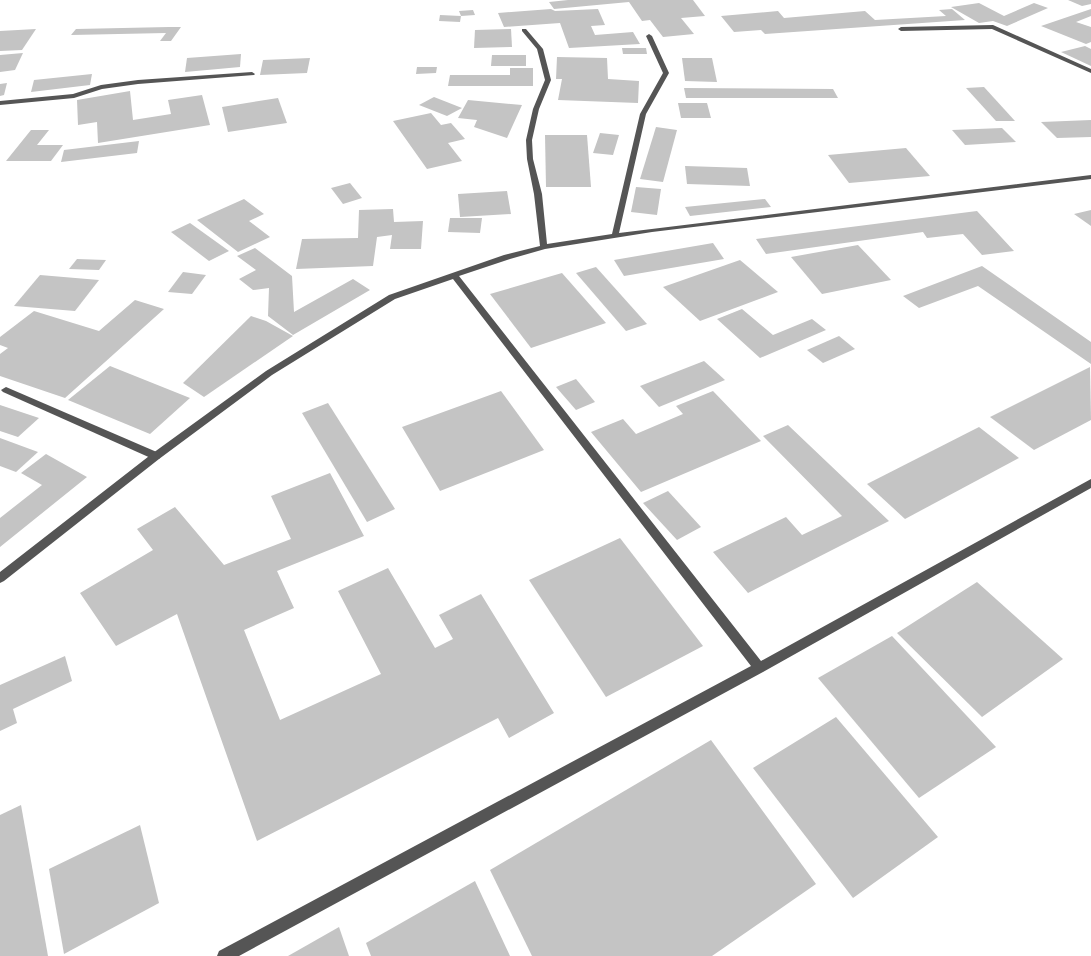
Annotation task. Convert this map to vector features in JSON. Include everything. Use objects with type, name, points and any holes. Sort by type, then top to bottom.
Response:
[{"type":"street","points":[[901,29],[993,27],[1091,71]]},
{"type":"street","points":[[524,30],[540,49],[548,80],[536,109],[529,140],[530,160],[538,194],[544,247]]},
{"type":"street","points":[[615,236],[643,114],[666,73],[649,36]]},
{"type":"street","points":[[0,103],[74,96],[102,86],[252,74]]},
{"type":"street","points":[[0,578],[156,456],[269,373],[392,298],[507,257],[544,247],[615,236],[1091,177]]},
{"type":"street","points":[[455,276],[759,668]]},
{"type":"street","points":[[6,390],[156,456]]},
{"type":"street","points":[[224,956],[759,668],[1091,483]]},
{"type":"building","points":[[568,0],[693,0],[705,16],[681,18],[694,34],[663,37],[650,20],[642,21],[629,2],[554,9],[549,2]]},
{"type":"building","points":[[1068,0],[1091,0],[1091,4],[1082,6]]},
{"type":"building","points":[[979,3],[1004,16],[1034,3],[1048,8],[1007,26],[993,21],[979,23],[951,7]]},
{"type":"building","points":[[551,9],[555,11],[598,9],[605,25],[591,26],[595,35],[633,32],[640,44],[569,48],[560,23],[504,27],[498,13]]},
{"type":"building","points":[[952,9],[965,20],[765,34],[761,30],[734,32],[721,16],[778,11],[784,18],[865,11],[875,20],[946,16],[939,10]]},
{"type":"building","points":[[1091,9],[1091,16],[1076,22],[1091,27],[1091,42],[1086,44],[1041,26]]},
{"type":"building","points":[[473,10],[475,15],[461,16],[459,11]]},
{"type":"building","points":[[440,15],[461,16],[460,22],[439,21]]},
{"type":"building","points":[[181,27],[171,41],[160,41],[166,33],[71,35],[76,29]]},
{"type":"building","points":[[36,29],[22,50],[0,51],[0,31]]},
{"type":"building","points":[[511,29],[512,47],[474,48],[475,30]]},
{"type":"building","points":[[1085,46],[1091,49],[1091,66],[1061,52]]},
{"type":"building","points":[[622,48],[646,48],[647,54],[623,54]]},
{"type":"building","points":[[23,53],[15,70],[0,72],[0,55]]},
{"type":"building","points":[[241,54],[240,67],[185,72],[187,58]]},
{"type":"building","points":[[492,55],[526,55],[526,66],[491,66]]},
{"type":"building","points":[[557,57],[607,58],[608,79],[639,81],[638,103],[558,100],[562,79],[556,79]]},
{"type":"building","points":[[310,58],[307,73],[260,75],[263,60]]},
{"type":"building","points":[[682,58],[712,58],[717,82],[685,81]]},
{"type":"building","points":[[417,67],[437,67],[436,73],[416,74]]},
{"type":"building","points":[[510,68],[533,68],[533,86],[448,86],[450,75],[510,75]]},
{"type":"building","points":[[92,74],[90,85],[31,92],[34,80]]},
{"type":"building","points":[[7,83],[4,95],[0,96],[0,84]]},
{"type":"building","points":[[984,87],[1015,121],[996,121],[966,88]]},
{"type":"building","points":[[684,88],[833,89],[838,98],[686,98]]},
{"type":"building","points":[[130,91],[133,120],[171,114],[168,100],[202,95],[210,125],[98,143],[97,122],[78,125],[77,100]]},
{"type":"building","points":[[434,97],[462,108],[447,116],[419,105]]},
{"type":"building","points":[[278,98],[287,123],[228,132],[222,107]]},
{"type":"building","points":[[468,100],[522,105],[507,138],[474,127],[477,120],[458,118]]},
{"type":"building","points":[[678,103],[707,103],[711,118],[681,118]]},
{"type":"building","points":[[431,113],[441,125],[451,123],[465,139],[448,143],[462,161],[427,169],[393,121]]},
{"type":"building","points":[[1091,120],[1091,137],[1057,138],[1041,122]]},
{"type":"building","points":[[656,127],[677,130],[663,182],[640,179]]},
{"type":"building","points":[[1002,128],[1016,142],[965,145],[952,130]]},
{"type":"building","points":[[31,130],[49,130],[37,145],[63,145],[51,161],[6,161]]},
{"type":"building","points":[[600,133],[619,135],[613,155],[593,153]]},
{"type":"building","points":[[545,135],[587,135],[591,187],[546,187]]},
{"type":"building","points":[[139,141],[137,153],[61,162],[64,150]]},
{"type":"building","points":[[906,148],[930,176],[849,183],[828,155]]},
{"type":"building","points":[[685,166],[747,168],[750,186],[687,184]]},
{"type":"building","points":[[350,183],[362,198],[343,204],[331,188]]},
{"type":"building","points":[[636,187],[661,189],[657,215],[631,212]]},
{"type":"building","points":[[507,191],[511,214],[460,217],[458,194]]},
{"type":"building","points":[[244,199],[264,214],[249,221],[270,237],[238,252],[197,220]]},
{"type":"building","points":[[765,199],[771,207],[690,216],[685,207]]},
{"type":"building","points":[[393,209],[394,222],[423,221],[421,249],[390,249],[392,235],[377,237],[373,266],[296,269],[302,239],[358,238],[359,210]]},
{"type":"building","points":[[1091,210],[1091,226],[1074,214]]},
{"type":"building","points":[[977,211],[1014,251],[982,255],[963,234],[927,238],[923,232],[766,254],[756,239]]},
{"type":"building","points":[[450,218],[482,218],[480,233],[448,232]]},
{"type":"building","points":[[190,223],[229,251],[209,261],[171,232]]},
{"type":"building","points":[[713,243],[724,259],[624,276],[614,260]]},
{"type":"building","points":[[858,245],[891,280],[822,294],[791,257]]},
{"type":"building","points":[[255,248],[292,276],[294,312],[353,279],[370,290],[293,335],[268,316],[269,288],[253,290],[239,279],[256,270],[237,256]]},
{"type":"building","points":[[77,259],[106,260],[99,270],[69,269]]},
{"type":"building","points":[[740,260],[778,292],[700,321],[663,287]]},
{"type":"building","points":[[982,266],[1091,342],[1091,364],[978,286],[919,308],[903,296]]},
{"type":"building","points":[[596,267],[647,324],[626,331],[576,273]]},
{"type":"building","points":[[183,272],[206,275],[192,294],[168,292]]},
{"type":"building","points":[[562,273],[606,323],[531,348],[490,294]]},
{"type":"building","points":[[40,275],[99,280],[75,311],[14,306]]},
{"type":"building","points":[[135,300],[164,309],[65,398],[0,376],[0,354],[8,348],[0,345],[0,337],[34,311],[99,331]]},
{"type":"building","points":[[742,309],[773,335],[812,319],[826,330],[760,358],[717,319]]},
{"type":"building","points":[[251,316],[266,321],[293,336],[204,397],[183,383]]},
{"type":"building","points":[[839,336],[855,349],[823,363],[807,350]]},
{"type":"building","points":[[704,361],[725,380],[659,407],[640,386]]},
{"type":"building","points":[[110,366],[190,398],[150,434],[68,400]]},
{"type":"building","points":[[1090,367],[1091,420],[1034,450],[990,417]]},
{"type":"building","points":[[576,379],[595,402],[576,410],[556,387]]},
{"type":"building","points":[[501,391],[544,450],[440,491],[402,427]]},
{"type":"building","points":[[713,391],[761,441],[641,492],[591,432],[623,419],[636,434],[683,414],[676,406]]},
{"type":"building","points":[[328,403],[395,509],[367,522],[302,413]]},
{"type":"building","points":[[0,405],[39,418],[18,437],[0,431]]},
{"type":"building","points":[[788,425],[889,521],[748,593],[713,552],[786,517],[802,535],[842,516],[763,436]]},
{"type":"building","points":[[979,427],[1019,458],[905,519],[867,484]]},
{"type":"building","points":[[0,438],[38,452],[16,472],[0,466]]},
{"type":"building","points":[[46,454],[87,477],[0,547],[0,518],[42,485],[21,473]]},
{"type":"building","points":[[330,473],[364,536],[277,571],[294,608],[244,630],[280,720],[381,674],[338,591],[388,568],[435,648],[453,639],[439,615],[481,594],[554,713],[509,738],[498,718],[257,841],[177,614],[116,646],[80,593],[153,550],[137,529],[175,507],[224,565],[291,539],[271,496]]},
{"type":"building","points":[[668,491],[701,527],[677,540],[643,503]]},
{"type":"building","points":[[620,538],[703,646],[606,697],[529,580]]},
{"type":"building","points":[[977,582],[1063,659],[982,717],[897,633]]},
{"type":"building","points":[[892,636],[996,747],[919,798],[818,678]]},
{"type":"building","points":[[65,656],[72,681],[13,709],[17,723],[0,731],[0,685]]},
{"type":"building","points":[[836,717],[938,837],[853,898],[753,768]]},
{"type":"building","points":[[711,740],[816,884],[712,956],[532,956],[490,870]]},
{"type":"building","points":[[21,805],[48,956],[0,956],[0,815]]},
{"type":"building","points":[[140,825],[159,903],[64,954],[49,869]]},
{"type":"building","points":[[475,881],[510,956],[371,956],[366,943]]},
{"type":"building","points":[[339,927],[349,956],[288,956]]}]
